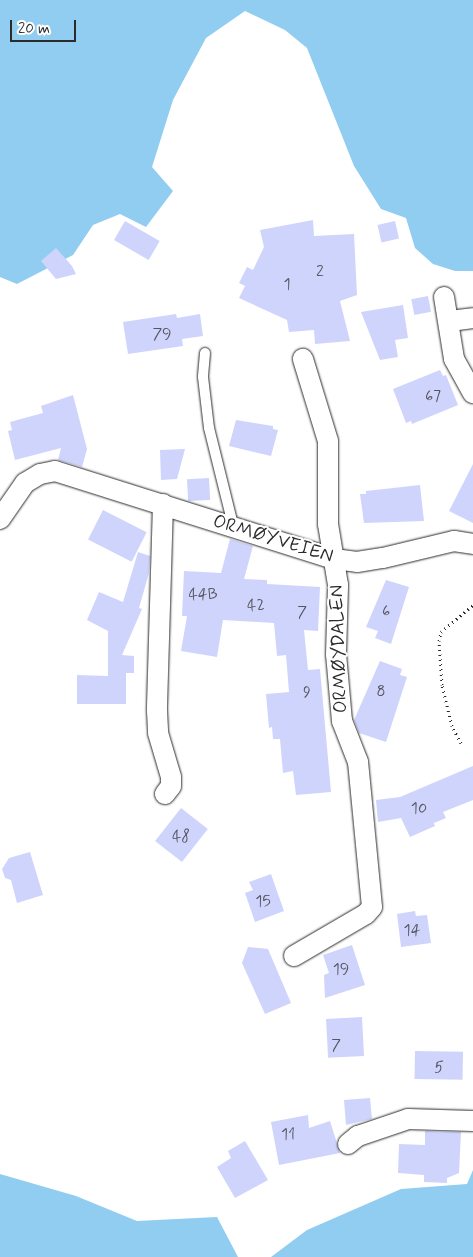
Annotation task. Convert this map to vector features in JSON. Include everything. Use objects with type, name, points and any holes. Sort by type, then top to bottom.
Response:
[{"type":"street","points":[[444,297],[450,321],[454,358],[473,393]]},
{"type":"street","points":[[450,321],[473,318]]},
{"type":"street","name":"ORMØYDALEN","points":[[294,956],[366,914],[372,907],[358,762],[342,721],[336,654],[338,584],[328,524],[328,441],[303,359]]},
{"type":"street","name":"ORMØYVEIEN","points":[[0,519],[25,483],[47,472],[63,473],[122,495],[163,504],[233,525],[334,559],[357,562],[383,558],[454,541],[473,544]]},
{"type":"street","points":[[163,504],[157,711],[158,733],[171,777],[171,786],[165,794]]},
{"type":"street","points":[[348,1144],[358,1136],[408,1119],[473,1121]]},
{"type":"lane","points":[[205,353],[203,377],[209,428],[233,525]]},
{"type":"path","points":[[461,744],[452,726],[442,685],[439,641],[441,632],[473,604]]},
{"type":"water","points":[[0,0],[473,0],[473,271],[455,271],[433,264],[415,248],[406,218],[381,209],[354,166],[307,48],[285,30],[245,11],[206,38],[173,100],[152,167],[173,191],[146,227],[120,214],[93,225],[73,255],[17,284],[0,277]]},
{"type":"water","points":[[473,1170],[473,1257],[271,1257],[307,1230],[401,1189],[467,1184]]},
{"type":"water","points":[[0,1174],[76,1196],[137,1221],[217,1217],[238,1257],[0,1257]]},
{"type":"building","points":[[313,220],[314,236],[354,234],[357,295],[340,301],[350,341],[315,344],[314,330],[289,332],[287,320],[239,298],[245,286],[239,283],[247,267],[253,270],[264,247],[260,230]]},
{"type":"building","points":[[125,221],[160,241],[149,260],[114,240]]},
{"type":"building","points":[[395,221],[399,239],[382,243],[377,225]]},
{"type":"building","points":[[56,248],[72,266],[76,274],[56,279],[41,261]]},
{"type":"building","points":[[428,296],[431,312],[414,315],[411,299]]},
{"type":"building","points":[[403,305],[408,338],[395,340],[398,357],[380,360],[361,312]]},
{"type":"building","points":[[176,314],[177,318],[200,314],[203,336],[182,339],[183,346],[128,354],[123,322]]},
{"type":"building","points":[[440,370],[443,376],[446,375],[458,405],[412,424],[411,421],[406,423],[393,389]]},
{"type":"building","points":[[73,395],[87,449],[82,467],[58,460],[61,448],[15,460],[8,431],[12,430],[10,422],[43,413],[41,406]]},
{"type":"building","points":[[236,420],[273,426],[273,429],[278,430],[271,456],[229,446]]},
{"type":"building","points":[[185,449],[177,479],[161,480],[160,450]]},
{"type":"building","points":[[473,464],[473,523],[449,511]]},
{"type":"building","points":[[209,478],[210,500],[188,501],[187,479]]},
{"type":"building","points":[[420,485],[424,521],[364,523],[360,494],[366,494],[366,491]]},
{"type":"building","points":[[103,510],[147,532],[132,562],[88,539]]},
{"type":"building","points":[[230,539],[253,546],[244,579],[267,580],[267,584],[320,587],[318,631],[304,630],[308,670],[320,669],[331,792],[296,795],[293,771],[283,773],[280,739],[273,739],[272,727],[269,728],[266,694],[289,692],[286,655],[277,656],[274,623],[223,620],[217,657],[181,651],[187,616],[182,616],[184,571],[221,573]]},
{"type":"building","points":[[138,552],[150,556],[149,573],[139,608],[142,609],[122,655],[134,656],[134,673],[126,673],[126,704],[77,704],[77,675],[108,676],[108,631],[87,620],[99,592],[123,602]]},
{"type":"building","points":[[386,580],[409,587],[391,644],[375,638],[378,631],[366,627]]},
{"type":"building","points":[[380,661],[402,669],[400,675],[407,677],[386,742],[359,733],[354,720]]},
{"type":"building","points":[[473,766],[473,800],[443,812],[446,818],[434,823],[435,826],[410,837],[401,818],[378,822],[376,800],[400,797]]},
{"type":"building","points":[[181,808],[208,829],[182,862],[155,841]]},
{"type":"building","points":[[30,852],[43,895],[17,903],[11,880],[5,878],[2,869],[9,858]]},
{"type":"building","points":[[271,874],[284,911],[255,922],[245,893],[253,890],[249,882]]},
{"type":"building","points":[[415,911],[416,916],[427,915],[431,943],[401,947],[397,914]]},
{"type":"building","points":[[352,945],[365,985],[325,998],[324,975],[329,973],[323,955]]},
{"type":"building","points":[[248,947],[268,949],[291,1003],[265,1014],[242,963]]},
{"type":"building","points":[[362,1017],[364,1056],[328,1058],[326,1019]]},
{"type":"building","points":[[415,1051],[463,1052],[463,1080],[415,1079]]},
{"type":"building","points":[[370,1098],[372,1119],[346,1125],[344,1100]]},
{"type":"building","points":[[308,1115],[309,1128],[330,1121],[340,1153],[279,1165],[271,1122]]},
{"type":"building","points":[[425,1131],[461,1132],[459,1173],[447,1178],[447,1183],[424,1182],[424,1175],[398,1173],[399,1144],[425,1145]]},
{"type":"building","points":[[245,1141],[268,1180],[235,1198],[217,1167],[231,1158],[228,1151]]}]
